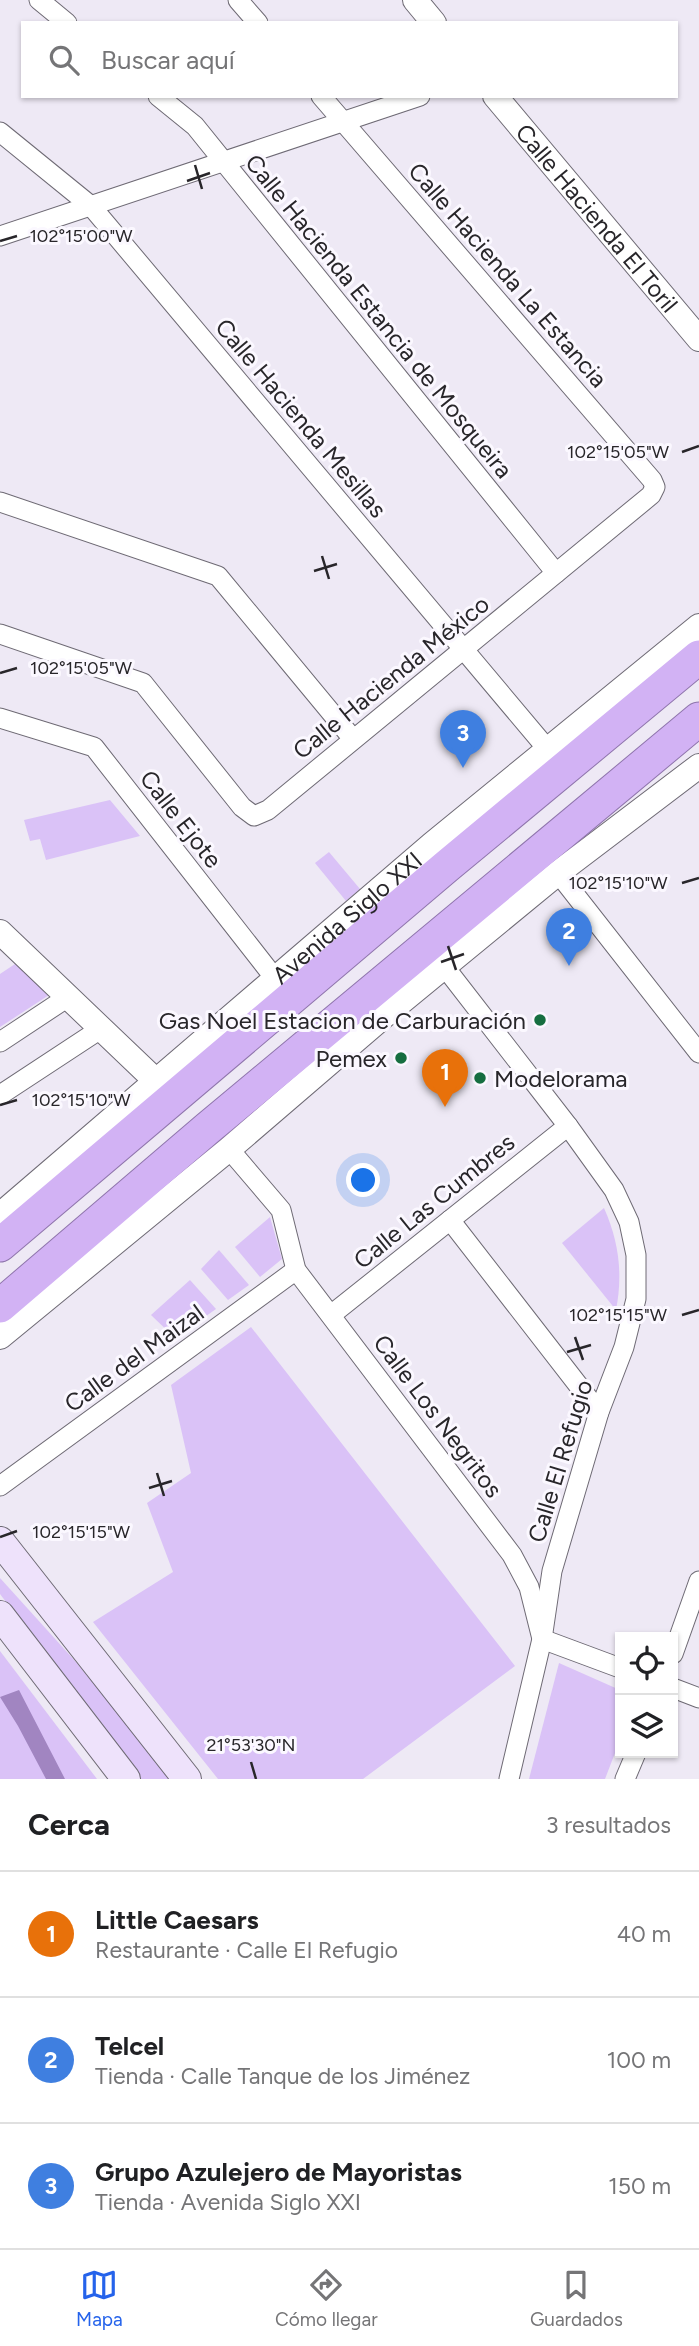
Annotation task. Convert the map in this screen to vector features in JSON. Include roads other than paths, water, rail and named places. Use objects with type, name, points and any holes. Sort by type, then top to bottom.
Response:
[{"type":"highway","name":"Avenida Siglo XXI","points":[[0,1245],[283,989],[439,856],[699,657]]},
{"type":"highway","points":[[0,1306],[375,1006],[699,719]]},
{"type":"main road","points":[[0,1541],[187,1779]]},
{"type":"main road","points":[[0,1615],[126,1779]]},
{"type":"street","points":[[39,0],[65,21]]},
{"type":"street","points":[[238,0],[256,21]]},
{"type":"street","points":[[415,0],[432,21]]},
{"type":"street","name":"Calle Hacienda Estancia de Mosqueira","points":[[160,98],[195,126],[556,573]]},
{"type":"street","name":"Calle Hacienda La Estancia","points":[[323,98],[652,480],[655,487]]},
{"type":"street","points":[[0,236],[414,98]]},
{"type":"street","name":"Calle Hacienda El Toril","points":[[497,98],[699,339]]},
{"type":"street","name":"Calle Hacienda Mesillas","points":[[0,132],[91,206],[549,751]]},
{"type":"street","name":"Calle Hacienda México","points":[[0,634],[143,683],[242,807],[254,816],[268,810],[651,495],[655,487]]},
{"type":"street","points":[[0,502],[218,576],[353,739]]},
{"type":"street","name":"Avenida Siglo XXI","points":[[439,856],[549,751],[699,626]]},
{"type":"street","name":"Calle Ejote","points":[[0,718],[94,747],[283,989]]},
{"type":"street","points":[[0,1337],[229,1149],[375,1006],[444,966],[558,873],[699,766]]},
{"type":"street","points":[[558,873],[693,1032],[699,1053]]},
{"type":"street","points":[[0,932],[156,1081]]},
{"type":"street","name":"Calle El Refugio","points":[[444,966],[614,1190],[629,1222],[636,1255],[636,1299],[624,1347],[599,1412],[552,1571],[542,1639],[509,1779]]},
{"type":"street","name":"Avenida Siglo XXI","points":[[0,1215],[156,1081],[283,989]]},
{"type":"street","points":[[0,1042],[68,996]]},
{"type":"street","points":[[0,1095],[102,1028]]},
{"type":"street","name":"Calle Las Cumbres","points":[[331,1315],[568,1126]]},
{"type":"street","points":[[229,1149],[281,1210],[296,1270]]},
{"type":"street","points":[[450,1220],[599,1412]]},
{"type":"street","name":"Calle Los Negritos","points":[[296,1270],[512,1555],[529,1587],[542,1639]]},
{"type":"street","name":"Calle del Maizal","points":[[0,1486],[296,1270]]},
{"type":"street","points":[[678,1640],[699,1581]]},
{"type":"street","points":[[542,1639],[615,1666]]},
{"type":"street","points":[[678,1690],[699,1698]]},
{"type":"street","points":[[625,1779],[634,1758]]},
{"type":"place","name":"Grupo Azulejero de Mayoristas","points":[[463,768]]},
{"type":"place","name":"Telcel","points":[[569,966]]},
{"type":"place","name":"Gas Noel Estacion de Carburación","points":[[540,1020]]},
{"type":"place","name":"Pemex","points":[[401,1058]]},
{"type":"place","name":"Modelorama","points":[[480,1078]]},
{"type":"place","name":"Little Caesars","points":[[445,1107]]}]
